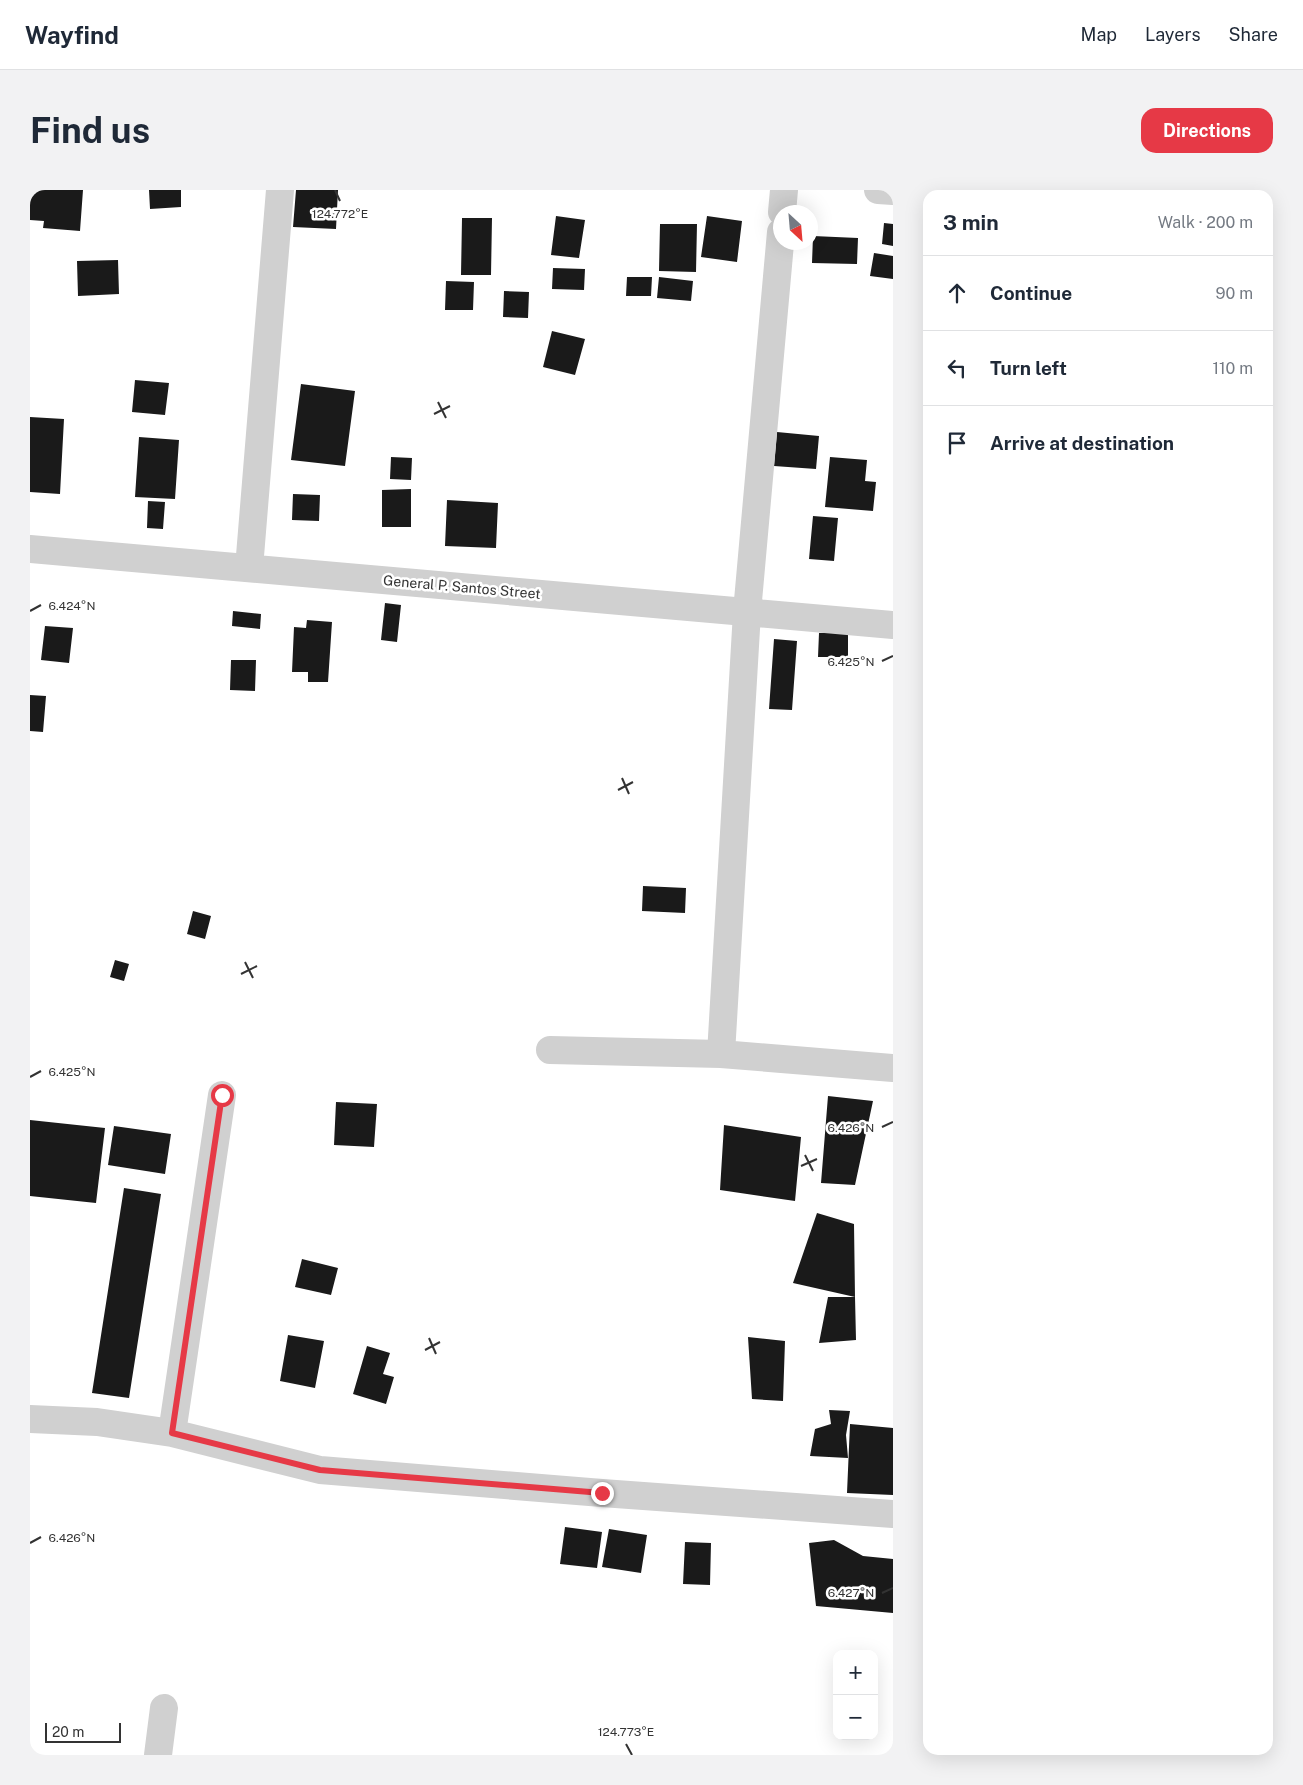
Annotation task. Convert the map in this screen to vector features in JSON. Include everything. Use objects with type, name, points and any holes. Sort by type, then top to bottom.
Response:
[{"type":"street","points":[[249,568],[280,190]]},
{"type":"street","points":[[783,205],[784,190]]},
{"type":"street","points":[[878,190],[893,191]]},
{"type":"street","points":[[721,1054],[747,612],[778,250]]},
{"type":"street","name":"General P. Santos Street","points":[[30,549],[893,625]]},
{"type":"street","points":[[550,1050],[721,1054],[893,1068]]},
{"type":"street","points":[[172,1433],[222,1095]]},
{"type":"street","points":[[30,1419],[96,1422],[172,1433],[320,1470],[582,1492],[893,1514]]},
{"type":"street","points":[[158,1755],[164,1708]]},
{"type":"building","points":[[30,190],[83,190],[80,231],[43,228],[44,221],[30,220]]},
{"type":"building","points":[[149,190],[181,190],[181,207],[150,209]]},
{"type":"building","points":[[296,190],[338,190],[336,229],[293,227]]},
{"type":"building","points":[[556,216],[585,220],[579,258],[551,255]]},
{"type":"building","points":[[707,216],[742,221],[737,262],[701,257]]},
{"type":"building","points":[[462,218],[492,218],[491,275],[461,275]]},
{"type":"building","points":[[884,223],[893,224],[893,246],[882,244]]},
{"type":"building","points":[[660,224],[697,224],[696,272],[659,271]]},
{"type":"building","points":[[818,236],[858,238],[857,264],[812,263],[812,250],[818,250]]},
{"type":"building","points":[[874,253],[893,256],[893,279],[870,276]]},
{"type":"building","points":[[118,260],[119,294],[78,296],[77,261]]},
{"type":"building","points":[[553,268],[585,269],[584,290],[552,289]]},
{"type":"building","points":[[627,277],[652,277],[651,296],[626,296]]},
{"type":"building","points":[[659,277],[693,281],[691,301],[657,298]]},
{"type":"building","points":[[446,281],[474,282],[473,310],[445,310]]},
{"type":"building","points":[[504,291],[529,292],[528,318],[503,317]]},
{"type":"building","points":[[552,331],[585,339],[575,375],[543,367]]},
{"type":"building","points":[[135,380],[169,383],[165,415],[132,412]]},
{"type":"building","points":[[301,384],[355,391],[345,466],[291,460]]},
{"type":"building","points":[[30,417],[64,419],[60,494],[30,492]]},
{"type":"building","points":[[777,432],[819,436],[816,469],[774,466]]},
{"type":"building","points":[[139,437],[179,440],[175,499],[135,497]]},
{"type":"building","points":[[391,457],[412,458],[411,480],[390,479]]},
{"type":"building","points":[[830,457],[867,460],[865,481],[876,482],[873,511],[825,507]]},
{"type":"building","points":[[411,489],[411,527],[382,527],[382,490]]},
{"type":"building","points":[[293,494],[320,495],[319,521],[292,520]]},
{"type":"building","points":[[447,500],[498,503],[496,548],[445,546]]},
{"type":"building","points":[[148,501],[165,502],[163,529],[147,528]]},
{"type":"building","points":[[813,516],[838,518],[834,561],[809,559]]},
{"type":"building","points":[[385,603],[401,605],[397,642],[381,640]]},
{"type":"building","points":[[233,611],[261,614],[260,629],[232,626]]},
{"type":"building","points":[[307,620],[332,622],[328,682],[308,682],[308,672],[292,672],[294,627],[306,628]]},
{"type":"building","points":[[45,626],[73,628],[69,663],[41,660]]},
{"type":"building","points":[[819,633],[848,633],[848,657],[818,657]]},
{"type":"building","points":[[774,639],[797,641],[792,710],[769,709]]},
{"type":"building","points":[[231,660],[256,660],[255,691],[230,690]]},
{"type":"building","points":[[30,695],[46,696],[43,732],[30,731]]},
{"type":"building","points":[[643,886],[686,888],[685,913],[642,911]]},
{"type":"building","points":[[193,911],[211,916],[205,939],[187,934]]},
{"type":"building","points":[[115,960],[129,964],[124,981],[110,977]]},
{"type":"building","points":[[828,1096],[873,1101],[855,1185],[821,1183]]},
{"type":"building","points":[[336,1102],[377,1104],[374,1147],[334,1145]]},
{"type":"building","points":[[30,1120],[105,1128],[96,1203],[30,1196]]},
{"type":"building","points":[[724,1125],[801,1137],[795,1201],[720,1190]]},
{"type":"building","points":[[114,1126],[171,1134],[165,1174],[108,1165]]},
{"type":"building","points":[[124,1188],[161,1194],[129,1398],[92,1393]]},
{"type":"building","points":[[817,1213],[854,1224],[855,1297],[793,1283]]},
{"type":"building","points":[[302,1259],[338,1268],[331,1295],[295,1287]]},
{"type":"building","points":[[828,1297],[855,1297],[856,1340],[819,1343]]},
{"type":"building","points":[[288,1335],[324,1341],[315,1388],[280,1381]]},
{"type":"building","points":[[748,1337],[785,1341],[783,1401],[752,1399]]},
{"type":"building","points":[[367,1346],[390,1353],[383,1374],[394,1377],[386,1404],[353,1394]]},
{"type":"building","points":[[829,1410],[850,1411],[846,1435],[848,1458],[810,1456],[815,1429],[831,1424]]},
{"type":"building","points":[[850,1424],[893,1428],[893,1495],[847,1493]]},
{"type":"building","points":[[565,1527],[602,1532],[597,1568],[560,1564]]},
{"type":"building","points":[[609,1529],[647,1535],[641,1573],[602,1567]]},
{"type":"building","points":[[834,1540],[863,1556],[893,1559],[893,1613],[816,1606],[809,1543]]},
{"type":"building","points":[[685,1542],[711,1543],[710,1585],[683,1584]]},
{"type":"route","points":[[222,1095],[172,1433],[320,1470],[602,1493]]}]
